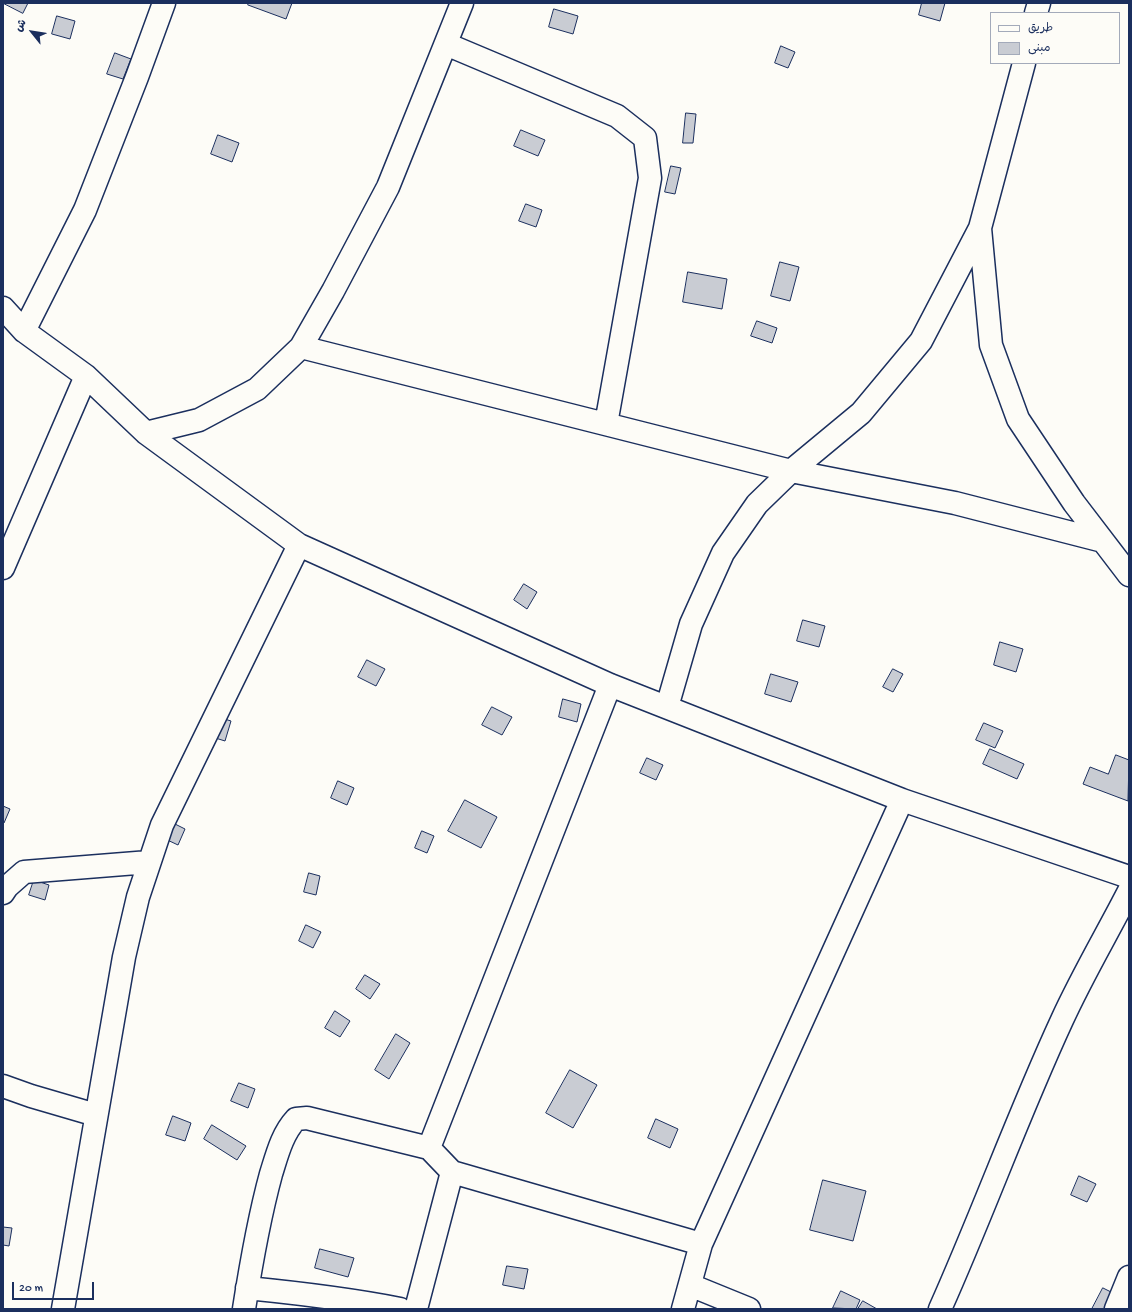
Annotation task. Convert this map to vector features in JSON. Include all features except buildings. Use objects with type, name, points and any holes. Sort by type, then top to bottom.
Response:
[{"type":"street","points":[[24,331],[85,210],[164,3]]},
{"type":"street","points":[[146,433],[198,420],[257,389],[301,347],[333,291],[388,187],[462,3]]},
{"type":"street","points":[[446,44],[617,116],[645,138],[650,178],[606,424]]},
{"type":"street","points":[[667,707],[691,624],[723,553],[757,504],[791,471],[861,413],[921,341],[980,228],[1024,64]]},
{"type":"street","points":[[980,228],[991,345],[1018,419],[1074,503],[1129,575]]},
{"type":"street","points":[[3,308],[24,331],[86,376],[146,433],[299,545],[610,686],[902,800],[1129,877]]},
{"type":"street","points":[[301,347],[791,471],[955,503],[1103,541]]},
{"type":"street","points":[[3,568],[86,376]]},
{"type":"street","points":[[63,1309],[124,956],[138,897],[162,825],[299,545]]},
{"type":"street","points":[[428,1148],[610,686]]},
{"type":"street","points":[[683,1309],[701,1244],[902,800]]},
{"type":"street","points":[[3,892],[24,872],[150,862]]},
{"type":"street","points":[[940,1309],[966,1251],[1006,1150],[1062,1019],[1129,891]]},
{"type":"street","points":[[3,1086],[31,1096],[96,1115]]},
{"type":"street","points":[[244,1309],[262,1205],[277,1155],[288,1127],[296,1119],[307,1118],[428,1148],[452,1172],[701,1244]]},
{"type":"street","points":[[416,1309],[452,1172]]},
{"type":"street","points":[[1116,1309],[1129,1277]]},
{"type":"street","points":[[690,1285],[749,1309]]},
{"type":"street","points":[[247,1288],[298,1293],[400,1309]]}]
